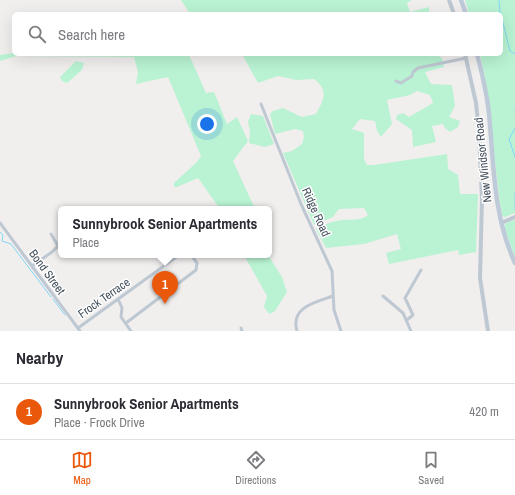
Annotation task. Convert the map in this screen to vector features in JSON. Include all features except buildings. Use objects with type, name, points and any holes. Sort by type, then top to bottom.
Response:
[{"type":"main road","points":[[461,0],[465,12]]},
{"type":"main road","name":"New Windsor Road","points":[[477,56],[489,112],[495,190],[501,223],[515,263]]},
{"type":"street","points":[[449,0],[453,12]]},
{"type":"street","points":[[396,81],[404,82],[412,76],[413,72],[418,68],[465,56],[476,103],[479,127],[482,198],[480,278],[488,331]]},
{"type":"street","name":"Ridge Road","points":[[261,104],[301,204],[332,271],[335,315],[341,331]]},
{"type":"street","points":[[501,223],[515,217]]},
{"type":"street","name":"Bond Street","points":[[0,223],[45,286],[80,331]]},
{"type":"street","points":[[32,266],[58,246],[51,234]]},
{"type":"street","name":"Frock Terrace","points":[[78,328],[175,258]]},
{"type":"street","points":[[126,323],[196,270],[197,263],[193,258]]},
{"type":"street","points":[[407,320],[413,315],[406,298],[421,270]]},
{"type":"street","points":[[297,331],[296,319],[302,309],[333,296]]},
{"type":"street","points":[[383,296],[399,309],[407,320],[411,331]]},
{"type":"street","points":[[118,299],[122,308],[121,316],[131,331]]},
{"type":"green space","points":[[181,0],[412,0],[407,3],[410,12],[189,12]]},
{"type":"green space","points":[[465,0],[515,0],[515,213],[505,217],[502,216],[488,94],[480,56],[503,56],[503,12],[468,12]]},
{"type":"green space","points":[[429,7],[429,12],[410,12]]},
{"type":"green space","points":[[12,53],[12,56],[16,56],[0,61],[0,55]]},
{"type":"green space","points":[[16,56],[189,56],[206,93],[214,92],[227,124],[237,117],[248,141],[233,161],[254,206],[218,206],[198,178],[174,187],[174,183],[197,162],[201,156],[168,77],[136,84],[138,72],[134,57]]},
{"type":"green space","points":[[243,56],[438,56],[442,58],[444,67],[425,72],[431,84],[452,85],[455,106],[449,117],[460,121],[458,127],[450,132],[443,124],[432,126],[436,142],[413,147],[412,130],[396,119],[397,115],[403,113],[409,117],[433,103],[430,95],[417,91],[410,95],[387,100],[392,124],[381,137],[377,131],[375,121],[360,119],[352,129],[364,133],[364,159],[367,165],[447,154],[448,169],[458,175],[460,194],[478,194],[476,252],[459,255],[458,250],[389,264],[386,253],[401,249],[397,234],[364,244],[326,248],[316,229],[332,222],[359,219],[368,215],[364,208],[339,209],[333,217],[314,225],[283,153],[292,151],[302,144],[304,137],[303,131],[295,129],[275,134],[270,114],[273,111],[283,108],[302,117],[316,114],[324,95],[322,87],[314,79],[296,80],[278,76],[258,83]]},
{"type":"green space","points":[[76,61],[84,63],[82,70],[67,83],[62,81],[60,77]]},
{"type":"green space","points":[[251,114],[263,116],[274,144],[265,147],[249,143],[250,131],[248,122]]},
{"type":"green space","points":[[515,220],[515,257],[504,227],[506,223]]},
{"type":"green space","points":[[246,258],[270,258],[282,277],[287,292],[275,311],[269,314],[264,307],[267,296]]},
{"type":"waterway","points":[[499,0],[500,12]]},
{"type":"waterway","points":[[503,23],[510,51],[515,54]]},
{"type":"waterway","points":[[515,128],[509,139],[515,157]]},
{"type":"waterway","points":[[515,193],[515,210]]},
{"type":"waterway","points":[[0,232],[3,235],[2,241],[11,244],[51,297]]},
{"type":"waterway","points":[[53,299],[65,315]]},
{"type":"place","name":"Sunnybrook Senior Apartments","points":[[165,304]]}]
